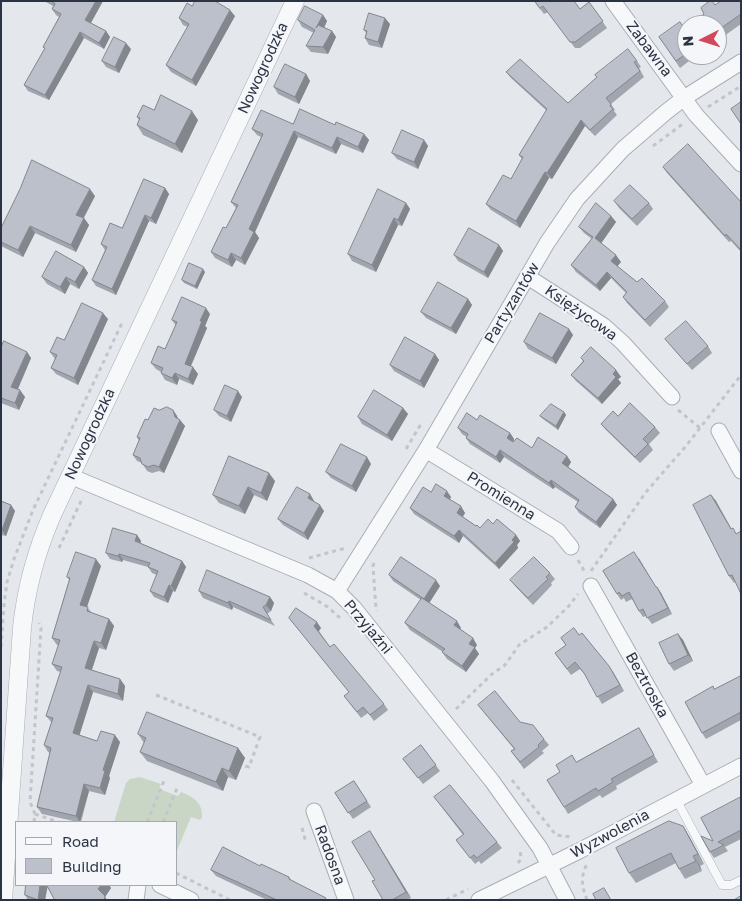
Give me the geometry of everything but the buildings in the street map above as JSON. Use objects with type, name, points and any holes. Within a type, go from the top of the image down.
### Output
[{"type":"street","name":"Nowogrodzka","points":[[2,896],[12,829],[24,605],[40,541],[295,1]]},
{"type":"street","name":"Zabawna","points":[[612,1],[696,115],[741,164]]},
{"type":"street","name":"Partyzantów","points":[[337,591],[426,450],[563,218],[592,181],[623,149],[684,98],[741,62]]},
{"type":"street","name":"Księżycowa","points":[[528,277],[604,326],[623,343],[672,397]]},
{"type":"street","points":[[719,431],[741,472]]},
{"type":"street","name":"Promienna","points":[[426,450],[558,531],[571,547]]},
{"type":"street","name":"Przyjaźni","points":[[70,476],[308,576],[337,591],[360,616],[492,781],[529,831],[550,864],[567,900]]},
{"type":"street","name":"Beztroska","points":[[590,582],[703,784]]},
{"type":"street","name":"Wyzwolenia","points":[[475,893],[550,864],[741,766]]},
{"type":"street","name":"Radosna","points":[[314,811],[346,900]]},
{"type":"street","points":[[136,900],[138,886]]},
{"type":"street","points":[[162,886],[191,900]]},
{"type":"lane","points":[[676,799],[722,885],[731,885],[741,880]]},
{"type":"path","points":[[649,149],[741,86]]},
{"type":"path","points":[[456,709],[492,674],[505,665],[519,645],[547,627],[590,582],[592,569],[646,492],[686,446],[741,375]]},
{"type":"path","points":[[672,397],[671,404],[709,434],[719,431]]},
{"type":"path","points":[[55,556],[82,499],[86,500],[91,486]]},
{"type":"path","points":[[571,547],[590,582]]},
{"type":"path","points":[[378,558],[373,566],[374,583],[376,609],[382,617]]},
{"type":"path","points":[[302,591],[328,608],[345,624]]},
{"type":"path","points":[[34,821],[35,814],[30,802],[41,628],[39,623],[40,615]]},
{"type":"path","points":[[156,695],[260,737],[249,767],[245,766]]},
{"type":"path","points":[[450,701],[462,716]]},
{"type":"path","points":[[509,776],[556,835],[574,838]]},
{"type":"path","points":[[147,821],[164,781]]},
{"type":"path","points":[[163,821],[178,786]]},
{"type":"path","points":[[35,814],[55,821]]},
{"type":"path","points":[[512,866],[521,859],[520,845]]},
{"type":"path","points":[[587,900],[582,888],[582,880],[586,865],[594,861]]},
{"type":"path","points":[[178,874],[230,900]]},
{"type":"path","points":[[446,900],[475,893]]},
{"type":"green space","points":[[140,777],[161,784],[159,789],[178,796],[181,792],[197,801],[201,808],[202,818],[200,820],[191,817],[178,848],[178,821],[114,821],[126,783],[130,779]]}]
